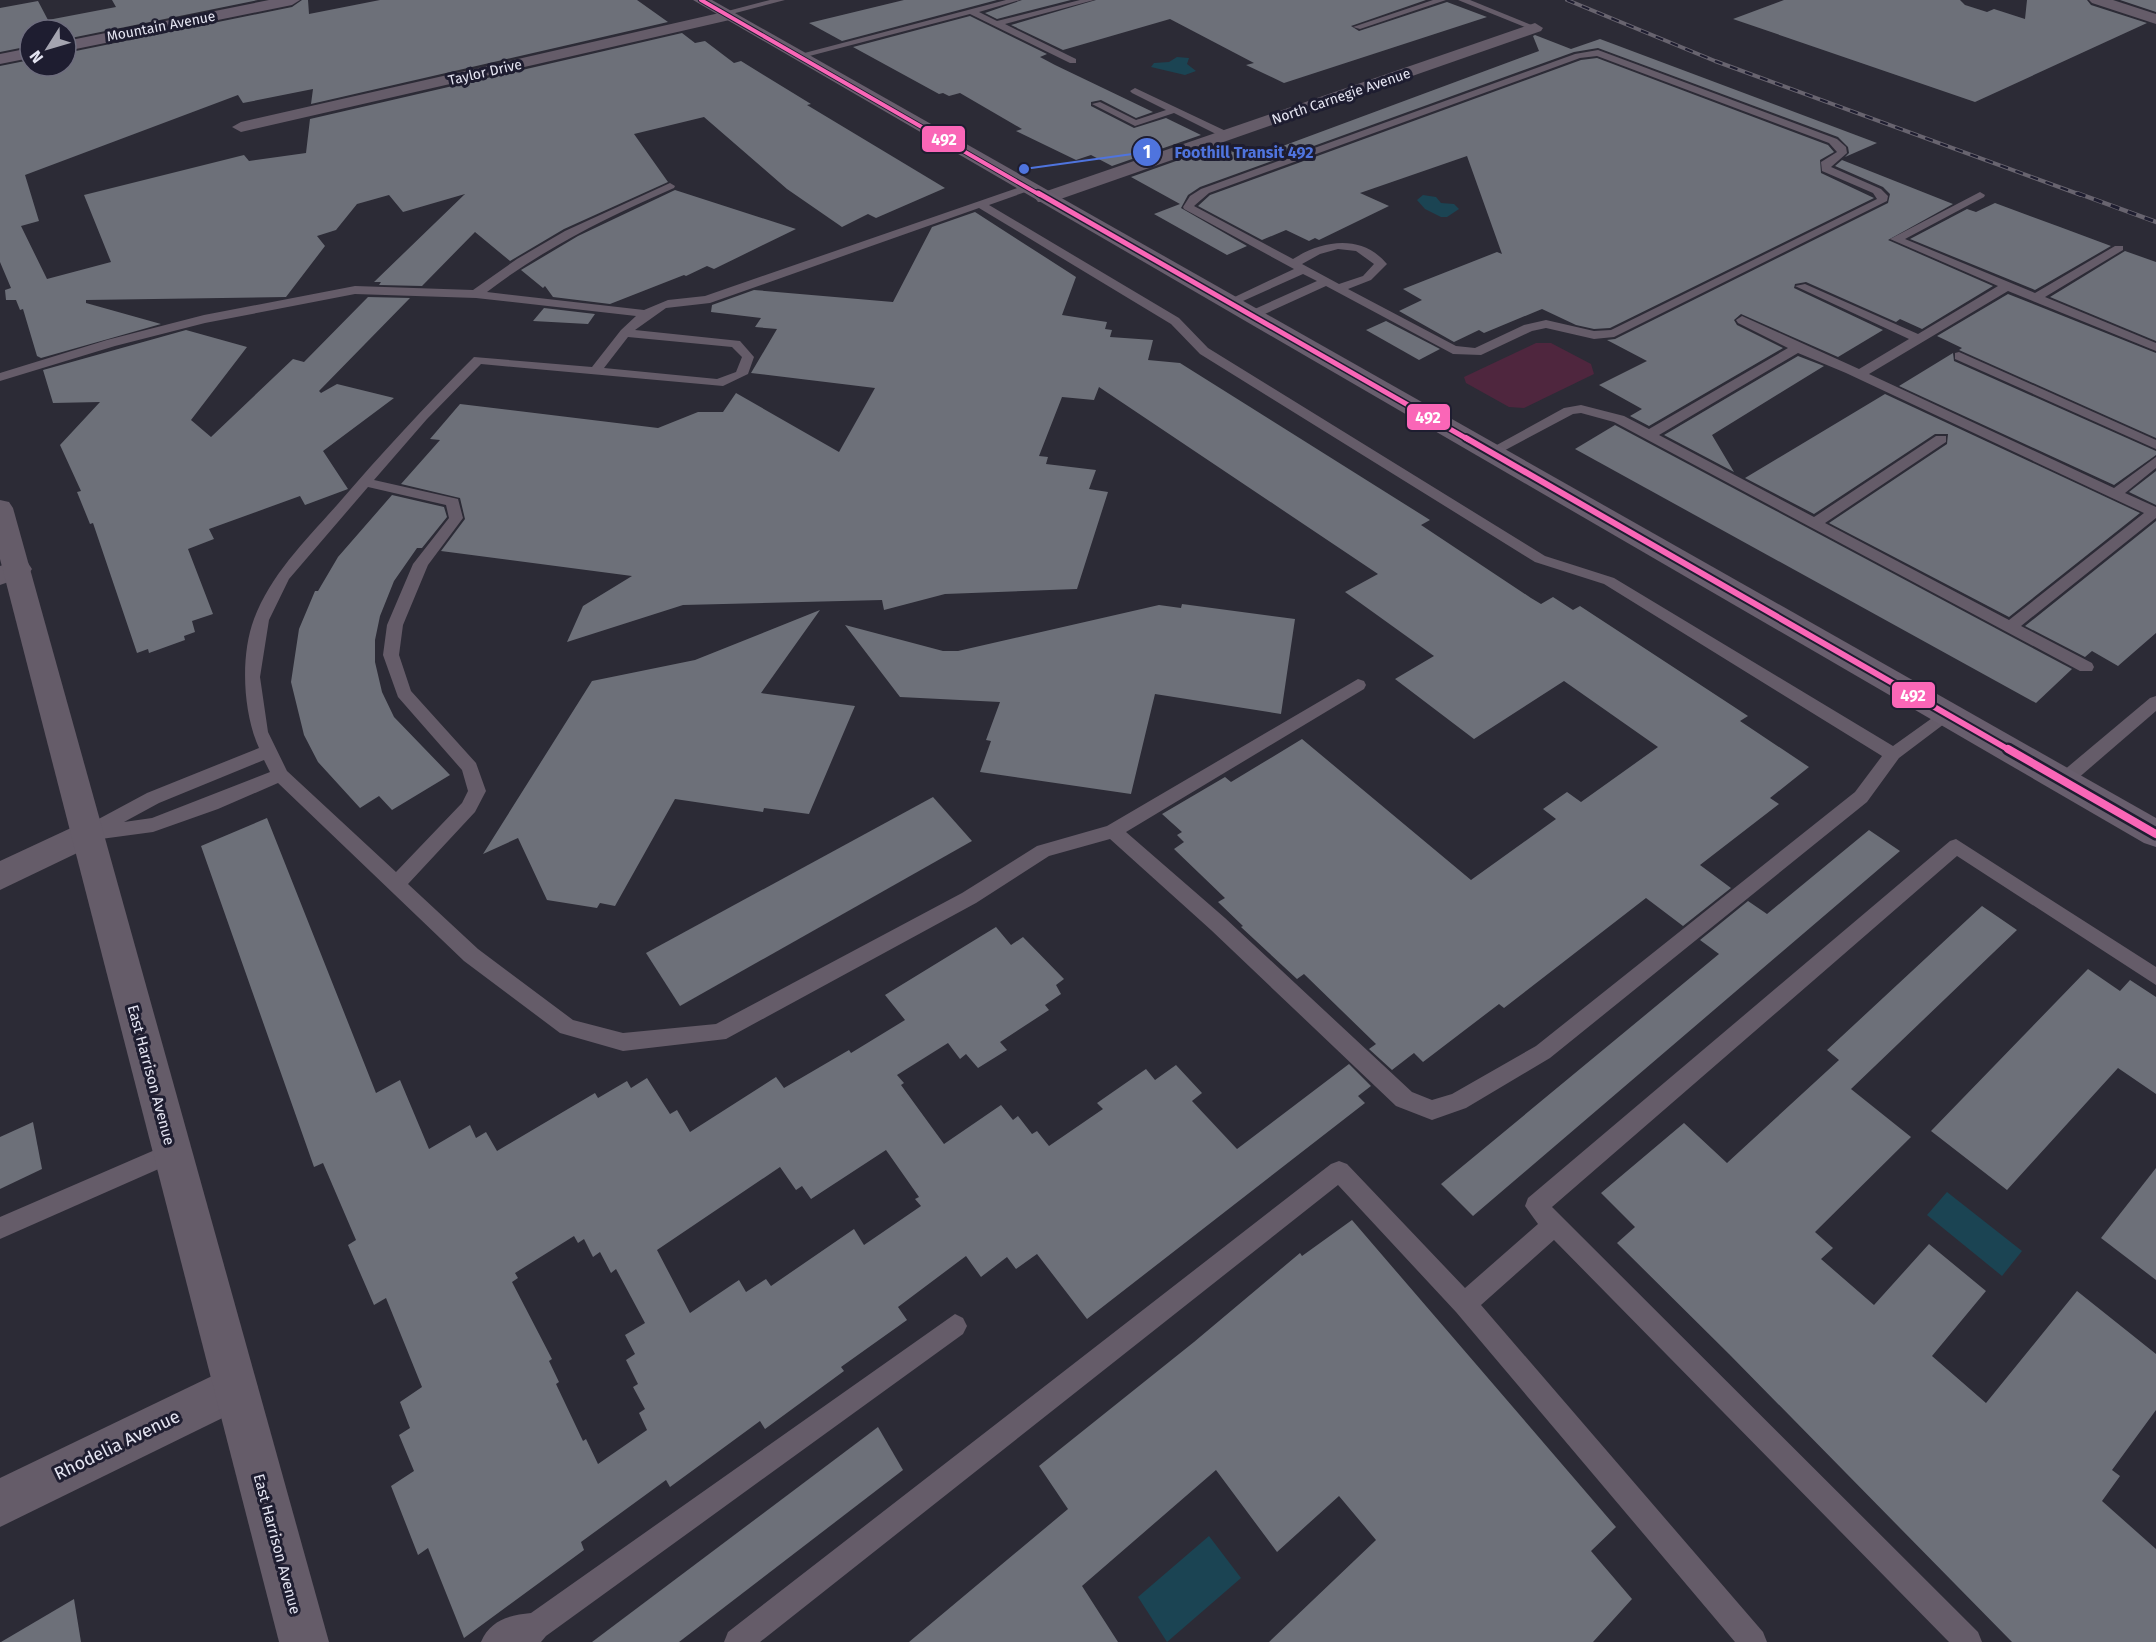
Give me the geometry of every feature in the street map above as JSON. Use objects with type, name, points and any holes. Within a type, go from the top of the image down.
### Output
[{"type":"main road","name":"Mountain Avenue","points":[[78,44],[292,0]]},
{"type":"main road","points":[[700,0],[2156,834]]},
{"type":"main road","points":[[0,59],[18,55]]},
{"type":"street","points":[[2097,0],[2156,19]]},
{"type":"street","name":"Taylor Drive","points":[[241,127],[726,15]]},
{"type":"street","name":"North Carnegie Avenue","points":[[1036,193],[1226,135],[1535,28]]},
{"type":"street","name":"East Harrison Avenue","points":[[0,508],[9,572],[86,834],[304,1642]]},
{"type":"street","points":[[0,876],[86,834]]},
{"type":"street","name":"Rhodelia Avenue","points":[[0,1503],[235,1388]]},
{"type":"lane","points":[[726,15],[781,0]]},
{"type":"lane","points":[[798,56],[1016,0]]},
{"type":"lane","points":[[996,24],[1090,0]]},
{"type":"lane","points":[[1357,27],[1442,0]]},
{"type":"lane","points":[[1462,0],[1535,28]]},
{"type":"lane","points":[[970,11],[1073,61]]},
{"type":"lane","points":[[1598,53],[1833,141],[1842,149],[1842,153],[1825,164],[1826,169],[1877,191],[1883,196],[1882,201],[1614,333],[1594,336],[1546,324],[1528,328],[1477,352],[1460,352],[1327,282],[1188,207],[1194,198],[1204,191],[1567,60],[1598,53]]},
{"type":"lane","points":[[1135,91],[1226,135]]},
{"type":"lane","points":[[1097,104],[1135,123],[1174,110]]},
{"type":"lane","points":[[476,294],[538,249],[626,205],[670,186]]},
{"type":"lane","points":[[595,372],[625,333],[655,309],[675,303],[706,300],[981,205],[1036,193]]},
{"type":"lane","points":[[1980,195],[1896,239],[2156,347]]},
{"type":"lane","points":[[981,205],[1175,321],[1204,351],[1540,559],[1609,581],[1893,754]]},
{"type":"lane","points":[[1241,308],[1299,267],[1311,252],[1337,244],[1369,251],[1381,264],[1367,278],[1339,288]]},
{"type":"lane","points":[[2036,297],[2119,248]]},
{"type":"lane","points":[[1241,308],[1327,282]]},
{"type":"lane","points":[[1801,286],[1919,339]]},
{"type":"lane","points":[[1860,374],[2007,286]]},
{"type":"lane","points":[[0,376],[111,343],[204,319],[355,290],[476,294],[649,314]]},
{"type":"lane","points":[[1742,320],[1797,348],[1860,374],[2155,512],[2010,627]]},
{"type":"lane","points":[[625,333],[736,344],[748,357],[742,374],[718,382],[478,360],[422,416],[282,577],[261,620],[252,677],[260,732],[280,775],[471,955],[567,1028],[623,1042],[719,1033],[969,898],[1042,851],[1113,831],[1358,685]]},
{"type":"lane","points":[[1649,435],[1797,348]]},
{"type":"lane","points":[[1959,356],[2156,445]]},
{"type":"lane","points":[[1491,452],[1569,411],[1581,409],[1619,419],[2086,667]]},
{"type":"lane","points":[[1815,523],[1941,439]]},
{"type":"lane","points":[[2115,494],[2156,461]]},
{"type":"lane","points":[[365,482],[453,502],[456,518],[421,564],[395,625],[391,655],[404,693],[470,768],[477,791],[469,807],[397,883]]},
{"type":"lane","points":[[2063,781],[2156,702]]},
{"type":"lane","points":[[1113,831],[1218,924],[1404,1099],[1432,1110],[1458,1101],[1543,1052],[1861,797],[1893,754],[1948,715]]},
{"type":"lane","points":[[86,834],[153,798],[269,751]]},
{"type":"lane","points":[[86,834],[153,825],[212,804],[280,775]]},
{"type":"lane","points":[[1968,1642],[1536,1206],[1956,846],[2156,977]]},
{"type":"lane","points":[[0,1228],[171,1153]]},
{"type":"lane","points":[[738,1642],[1339,1171],[1464,1304],[1753,1642]]},
{"type":"lane","points":[[1464,1304],[1555,1224]]},
{"type":"lane","points":[[495,1642],[511,1629],[530,1634],[955,1326]]},
{"type":"shaded area","points":[[1536,343],[1551,343],[1591,364],[1594,374],[1524,408],[1509,407],[1466,383],[1464,377]]},
{"type":"water","points":[[1177,57],[1189,58],[1187,64],[1196,71],[1185,75],[1151,67],[1154,63],[1169,62]]},
{"type":"water","points":[[1423,195],[1436,197],[1441,203],[1454,204],[1459,209],[1447,217],[1441,217],[1425,209],[1417,200]]},
{"type":"water","points":[[1947,1192],[2022,1251],[2002,1276],[1927,1215]]},
{"type":"water","points":[[1209,1536],[1241,1578],[1167,1642],[1138,1597]]},
{"type":"building","points":[[112,0],[258,0],[78,37],[78,18],[58,18],[116,7]]},
{"type":"building","points":[[302,0],[308,0],[309,14],[380,0],[637,0],[668,22],[311,104],[313,89],[243,103],[238,95],[25,175],[39,221],[21,226],[47,279],[111,262],[84,195],[244,155],[249,161],[306,153],[310,119],[682,33],[695,43],[705,41],[734,63],[741,61],[811,104],[807,105],[945,188],[876,218],[868,214],[842,227],[787,189],[704,117],[634,134],[668,182],[564,229],[510,261],[475,232],[422,286],[379,285],[381,282],[374,282],[465,194],[403,212],[389,195],[357,204],[336,230],[317,236],[325,246],[286,297],[86,300],[86,303],[161,324],[41,358],[37,356],[23,309],[20,310],[16,300],[6,300],[5,290],[11,288],[0,262],[0,66],[18,62],[18,78],[78,78],[78,51],[292,7]]},
{"type":"building","points":[[904,0],[997,0],[842,41],[809,23]]},
{"type":"building","points":[[1022,0],[1071,0],[997,19],[985,13]]},
{"type":"building","points":[[1096,0],[1426,0],[1351,26],[1359,31],[1447,2],[1487,17],[1284,83],[1246,65],[1254,63],[1170,19],[1063,50],[1011,25]]},
{"type":"building","points":[[1784,0],[1960,0],[1965,5],[1987,12],[1994,9],[2025,19],[2027,0],[2087,0],[2091,5],[2147,23],[1975,102],[1733,19]]},
{"type":"building","points":[[2120,0],[2156,0],[2156,12]]},
{"type":"building","points":[[38,1],[47,18],[18,18],[18,48],[0,52],[0,8]]},
{"type":"building","points":[[970,16],[1047,54],[1040,57],[1055,65],[1153,112],[1136,118],[1101,100],[1091,102],[1091,106],[1134,128],[1166,118],[1201,135],[1112,166],[1091,155],[1076,160],[1016,131],[1022,129],[960,93],[949,96],[939,94],[853,47]]},
{"type":"building","points":[[1533,36],[1571,49],[1600,39],[1877,143],[1845,157],[1849,153],[1848,147],[1838,137],[1598,48],[1574,52],[1200,187],[1188,195],[1181,208],[1247,246],[1227,255],[1154,214],[1180,204],[1131,177],[1221,145],[1247,158],[1272,150],[1539,51]]},
{"type":"building","points":[[1597,58],[1828,145],[1834,152],[1820,160],[1821,173],[1874,198],[1610,328],[1594,329],[1576,325],[1542,309],[1484,333],[1479,330],[1454,342],[1399,311],[1422,300],[1403,289],[1497,252],[1502,254],[1467,156],[1360,193],[1389,206],[1319,240],[1315,238],[1309,241],[1286,230],[1262,240],[1198,206],[1210,195],[1581,60]]},
{"type":"building","points":[[1842,160],[1953,204],[1888,240],[1993,286],[1922,329],[1900,319],[1896,322],[1806,282],[1795,284],[1794,288],[1883,330],[1838,357],[1741,314],[1734,320],[1737,325],[1783,348],[1649,426],[1630,416],[1642,409],[1599,385],[1647,361],[1607,340],[1615,339],[1888,203],[1890,194],[1883,187],[1835,166]]},
{"type":"building","points":[[675,190],[796,229],[714,269],[707,266],[610,304],[553,297],[545,286],[543,288],[521,270],[578,236]]},
{"type":"building","points":[[1995,203],[2111,246],[2035,290],[1910,239],[1967,209],[1976,212]]},
{"type":"building","points":[[975,212],[1076,277],[1062,315],[1107,322],[1105,329],[1112,330],[1110,337],[1153,340],[1148,360],[1180,363],[1430,520],[1421,525],[1541,604],[1553,597],[1573,610],[1580,606],[1748,716],[1740,721],[1809,767],[1770,798],[1779,804],[1700,865],[1731,888],[1683,926],[1646,898],[1504,1008],[1499,1004],[1423,1062],[1414,1053],[1392,1070],[1369,1049],[1376,1044],[1304,974],[1297,979],[1241,927],[1243,926],[1218,902],[1225,898],[1174,849],[1184,842],[1177,835],[1182,832],[1162,814],[1225,777],[1231,782],[1302,739],[1471,880],[1556,819],[1543,809],[1567,792],[1581,802],[1658,747],[1564,681],[1474,739],[1395,679],[1434,656],[1345,592],[1378,574],[1099,387],[1094,400],[1062,397],[1039,456],[1048,457],[1046,464],[1096,470],[1089,489],[1108,492],[1077,589],[945,594],[884,610],[882,600],[683,605],[567,642],[583,606],[632,576],[441,551],[465,519],[460,498],[401,484],[440,440],[430,439],[460,404],[658,428],[698,412],[723,412],[736,393],[839,452],[875,388],[751,373],[777,329],[755,327],[761,318],[711,312],[712,305],[754,290],[893,302],[932,227]]},
{"type":"building","points":[[2125,251],[2156,262],[2156,341],[2050,297]]},
{"type":"building","points":[[2008,294],[2156,353],[2156,438],[1959,350],[1962,348],[1937,336]]},
{"type":"building","points":[[368,297],[410,298],[319,391],[321,393],[337,384],[394,398],[323,451],[348,489],[305,505],[300,496],[209,529],[214,539],[188,549],[213,614],[192,621],[195,632],[184,636],[185,640],[149,653],[148,649],[137,653],[93,523],[90,524],[77,492],[81,491],[60,445],[100,402],[53,403],[43,370],[186,330],[247,347],[191,420],[211,437],[293,359],[304,362]]},
{"type":"building","points":[[544,308],[595,314],[588,324],[533,321]]},
{"type":"building","points":[[1386,321],[1440,349],[1419,360],[1366,330]]},
{"type":"building","points":[[1953,353],[1954,361],[2156,451],[2156,455],[2114,485],[1899,386]]},
{"type":"building","points":[[1798,356],[1824,366],[1712,435],[1734,472],[1664,435]]},
{"type":"building","points":[[1885,394],[2140,513],[2009,617],[1829,523],[1947,444],[1948,434],[1935,434],[1814,514],[1745,478]]},
{"type":"building","points":[[1615,425],[2072,669],[2036,703],[1575,449]]},
{"type":"building","points":[[2156,471],[2156,505],[2129,492]]},
{"type":"building","points":[[392,495],[444,507],[447,517],[422,548],[417,548],[394,581],[380,616],[375,640],[375,662],[382,692],[394,717],[450,775],[392,810],[379,796],[360,808],[318,762],[304,735],[291,682],[299,629],[315,591],[318,591],[338,557]]},
{"type":"building","points":[[2156,521],[2156,633],[2118,666],[2092,651],[2085,657],[2025,626]]},
{"type":"building","points":[[1182,604],[1295,619],[1281,714],[1155,694],[1131,794],[980,772],[991,741],[986,740],[1000,702],[900,697],[845,625],[943,651],[958,651],[1159,605],[1181,608]]},
{"type":"building","points":[[820,610],[761,693],[855,706],[809,814],[764,808],[763,812],[675,799],[615,906],[600,903],[597,908],[547,900],[518,838],[483,854],[592,681],[695,660]]},
{"type":"building","points":[[933,797],[972,841],[680,1006],[646,953]]},
{"type":"building","points":[[267,818],[376,1093],[400,1080],[429,1149],[470,1125],[476,1138],[486,1132],[497,1151],[595,1093],[598,1098],[627,1081],[631,1088],[647,1078],[670,1114],[677,1110],[690,1132],[776,1077],[784,1088],[849,1050],[851,1053],[905,1020],[885,995],[996,927],[1011,945],[1023,937],[1064,979],[1056,985],[1061,994],[1045,1005],[1049,1010],[1000,1042],[1007,1050],[978,1068],[966,1054],[960,1059],[948,1043],[897,1075],[904,1083],[901,1085],[944,1144],[1001,1105],[1013,1120],[1018,1116],[1032,1134],[1037,1131],[1049,1146],[1103,1109],[1097,1103],[1146,1069],[1155,1080],[1176,1065],[1202,1093],[1192,1101],[1237,1149],[1349,1064],[1371,1086],[1358,1096],[1365,1103],[1087,1319],[1037,1254],[1016,1269],[1007,1257],[981,1277],[966,1256],[898,1307],[907,1320],[841,1367],[844,1371],[765,1429],[760,1421],[670,1487],[666,1480],[581,1542],[584,1550],[464,1638],[428,1548],[418,1555],[391,1486],[414,1471],[399,1435],[410,1428],[400,1402],[422,1387],[386,1298],[374,1305],[348,1245],[356,1240],[323,1163],[314,1167],[201,846]],"holes":[[[886,1150],[919,1197],[915,1199],[921,1206],[864,1245],[854,1229],[771,1286],[766,1279],[746,1292],[739,1280],[690,1313],[657,1250],[780,1167],[796,1190],[802,1186],[811,1199]],[[574,1236],[578,1243],[584,1239],[593,1257],[600,1252],[611,1273],[616,1269],[645,1323],[625,1335],[635,1354],[626,1360],[638,1384],[633,1387],[645,1409],[639,1413],[647,1430],[598,1464],[586,1439],[583,1441],[556,1384],[559,1382],[549,1361],[552,1359],[512,1282],[518,1278],[515,1273]]]},
{"type":"building","points":[[1869,830],[1900,851],[1473,1216],[1441,1184],[1719,954],[1700,940],[1748,901],[1767,914]]},
{"type":"building","points":[[1982,906],[2017,930],[1851,1089],[1911,1137],[1815,1232],[1833,1248],[1821,1259],[1874,1305],[1929,1244],[1986,1291],[1932,1356],[1986,1403],[2077,1291],[2156,1354],[2156,1410],[2112,1470],[2120,1476],[2102,1501],[2156,1549],[2156,1642],[2012,1642],[1617,1243],[1635,1227],[1601,1193],[1684,1123],[1727,1163],[1839,1060],[1827,1050]]},
{"type":"building","points":[[2088,969],[2120,991],[2130,980],[2156,997],[2156,1094],[2118,1068],[2007,1190],[1931,1131]]},
{"type":"building","points":[[33,1122],[42,1169],[0,1189],[0,1137]]},
{"type":"building","points":[[2156,1168],[2156,1280],[2101,1238]]},
{"type":"building","points":[[1352,1220],[1616,1527],[1591,1551],[1632,1599],[1593,1642],[1269,1642],[1376,1540],[1339,1496],[1277,1552],[1216,1470],[1082,1586],[1118,1642],[909,1642],[1068,1509],[1039,1466],[1194,1342],[1300,1253],[1302,1256]]},
{"type":"building","points":[[878,1427],[903,1470],[679,1642],[592,1642]]},
{"type":"building","points":[[74,1599],[81,1642],[1,1642]]},
{"type":"railway","points":[[1567,0],[1715,61],[2081,195]]},
{"type":"railway","points":[[2077,193],[2156,222]]},
{"type":"transit line","name":"492","points":[[701,0],[2156,834]]},
{"type":"place","name":"Foothill Transit 492","points":[[1024,169]]}]
